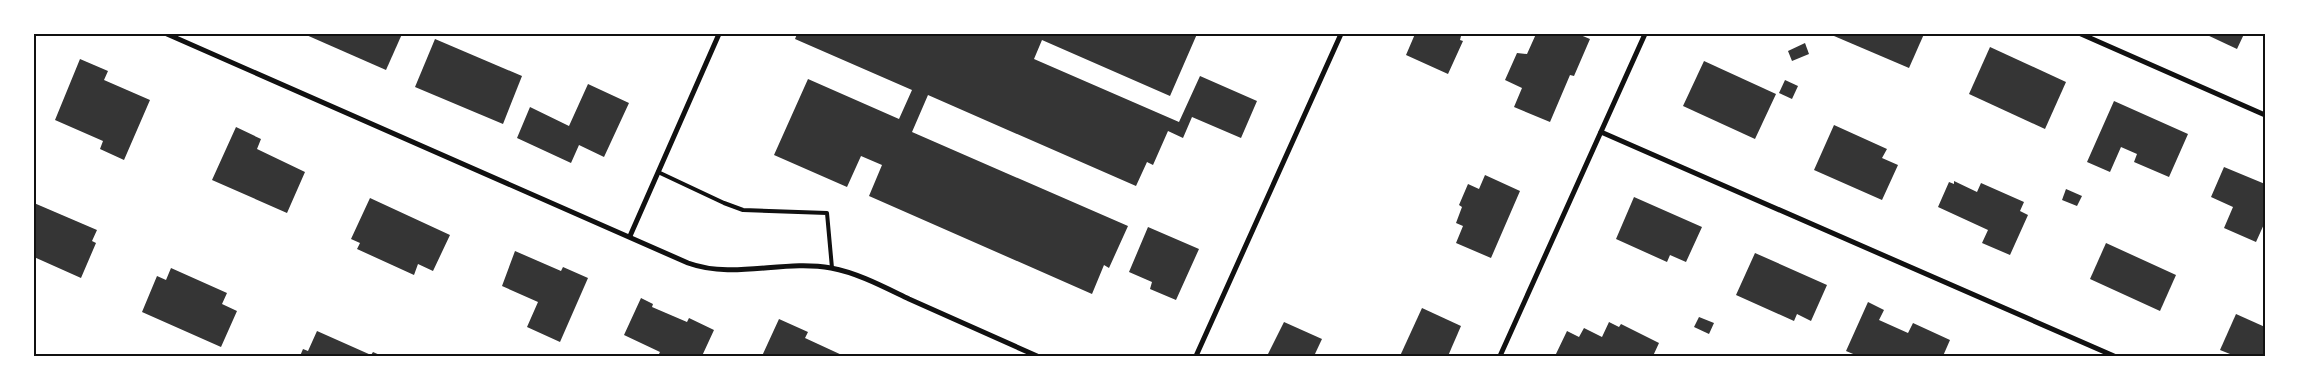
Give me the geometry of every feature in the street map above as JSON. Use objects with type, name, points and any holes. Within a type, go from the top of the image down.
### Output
[{"type":"street","points":[[167,34],[688,263],[708,269],[732,271],[804,266],[832,268],[871,282],[1037,356]]},
{"type":"street","points":[[630,236],[719,34]]},
{"type":"street","points":[[1196,356],[1341,34]]},
{"type":"street","points":[[1500,356],[1645,34]]},
{"type":"street","points":[[2080,34],[2265,115]]},
{"type":"street","points":[[1601,132],[2114,356]]},
{"type":"lane","points":[[658,172],[742,210],[827,212],[832,268]]},
{"type":"building","points":[[304,34],[402,34],[386,70]]},
{"type":"building","points":[[797,34],[1197,34],[1170,96],[1042,40],[1034,59],[1179,122],[1200,76],[1257,101],[1241,138],[1192,117],[1183,138],[1168,131],[1153,165],[1147,162],[1136,186],[928,95],[912,132],[1128,226],[1109,268],[1104,265],[1092,294],[869,196],[882,165],[861,156],[847,187],[774,155],[808,79],[899,119],[912,90],[795,39]]},
{"type":"building","points":[[1415,34],[1458,34],[1461,36],[1460,40],[1463,41],[1448,74],[1406,55]]},
{"type":"building","points":[[1536,34],[1578,34],[1590,39],[1574,76],[1570,75],[1550,122],[1514,107],[1522,88],[1505,80],[1517,53],[1527,54]]},
{"type":"building","points":[[1835,34],[1924,34],[1909,68],[1834,36]]},
{"type":"building","points":[[2205,34],[2244,34],[2237,49]]},
{"type":"building","points":[[435,39],[522,76],[503,124],[415,87]]},
{"type":"building","points":[[1805,43],[1809,54],[1792,61],[1788,51]]},
{"type":"building","points":[[1990,47],[2066,82],[2045,129],[1969,94]]},
{"type":"building","points":[[80,59],[108,71],[104,80],[150,100],[124,160],[100,149],[103,141],[55,120]]},
{"type":"building","points":[[1704,61],[1776,94],[1755,139],[1683,106]]},
{"type":"building","points":[[1785,80],[1798,86],[1792,99],[1779,93]]},
{"type":"building","points":[[588,84],[629,103],[604,157],[579,145],[571,163],[517,138],[530,107],[569,126]]},
{"type":"building","points":[[2114,101],[2188,134],[2169,177],[2134,162],[2137,154],[2121,147],[2110,172],[2087,162]]},
{"type":"building","points":[[1834,125],[1887,149],[1882,158],[1898,165],[1882,200],[1814,170]]},
{"type":"building","points":[[236,127],[261,139],[257,149],[305,172],[287,213],[212,180]]},
{"type":"building","points":[[2224,167],[2265,184],[2265,222],[2256,242],[2224,228],[2233,207],[2211,197]]},
{"type":"building","points":[[1485,175],[1520,191],[1491,258],[1456,243],[1463,226],[1456,223],[1462,207],[1459,205],[1468,184],[1479,189]]},
{"type":"building","points":[[1954,181],[1977,192],[1981,183],[2024,202],[2020,211],[2028,215],[2010,255],[1982,243],[1988,230],[1938,207],[1949,182],[1954,184]]},
{"type":"building","points":[[2066,189],[2082,196],[2077,206],[2062,200]]},
{"type":"building","points":[[1634,197],[1702,227],[1686,262],[1670,255],[1667,262],[1616,239]]},
{"type":"building","points":[[370,198],[450,235],[433,271],[418,264],[414,275],[357,249],[360,243],[351,239]]},
{"type":"building","points":[[34,203],[97,230],[92,241],[96,243],[81,278],[34,257]]},
{"type":"building","points":[[1148,227],[1199,249],[1176,300],[1150,289],[1152,282],[1129,272]]},
{"type":"building","points":[[2106,243],[2176,275],[2160,311],[2090,279]]},
{"type":"building","points":[[515,251],[561,271],[563,267],[588,278],[560,342],[527,327],[538,302],[502,286]]},
{"type":"building","points":[[1755,253],[1827,285],[1811,321],[1797,314],[1794,321],[1736,295]]},
{"type":"building","points":[[171,268],[227,293],[222,304],[237,311],[221,347],[142,312],[157,276],[166,280]]},
{"type":"building","points":[[641,298],[653,304],[652,307],[687,322],[689,318],[714,330],[702,356],[658,356],[660,352],[624,335]]},
{"type":"building","points":[[1868,302],[1884,310],[1879,320],[1908,333],[1913,323],[1950,340],[1943,356],[1858,356],[1846,351]]},
{"type":"building","points":[[1422,308],[1461,326],[1448,356],[1400,356]]},
{"type":"building","points":[[2236,314],[2265,327],[2265,356],[2235,356],[2220,350]]},
{"type":"building","points":[[1699,317],[1714,323],[1709,334],[1694,327]]},
{"type":"building","points":[[779,319],[808,332],[805,338],[844,356],[762,356]]},
{"type":"building","points":[[1284,322],[1322,339],[1314,356],[1267,356]]},
{"type":"building","points":[[1609,322],[1619,327],[1621,324],[1659,343],[1653,356],[1555,356],[1567,331],[1579,337],[1584,328],[1602,337]]},
{"type":"building","points":[[317,331],[371,355],[373,352],[382,356],[300,356],[303,349],[308,351]]}]
